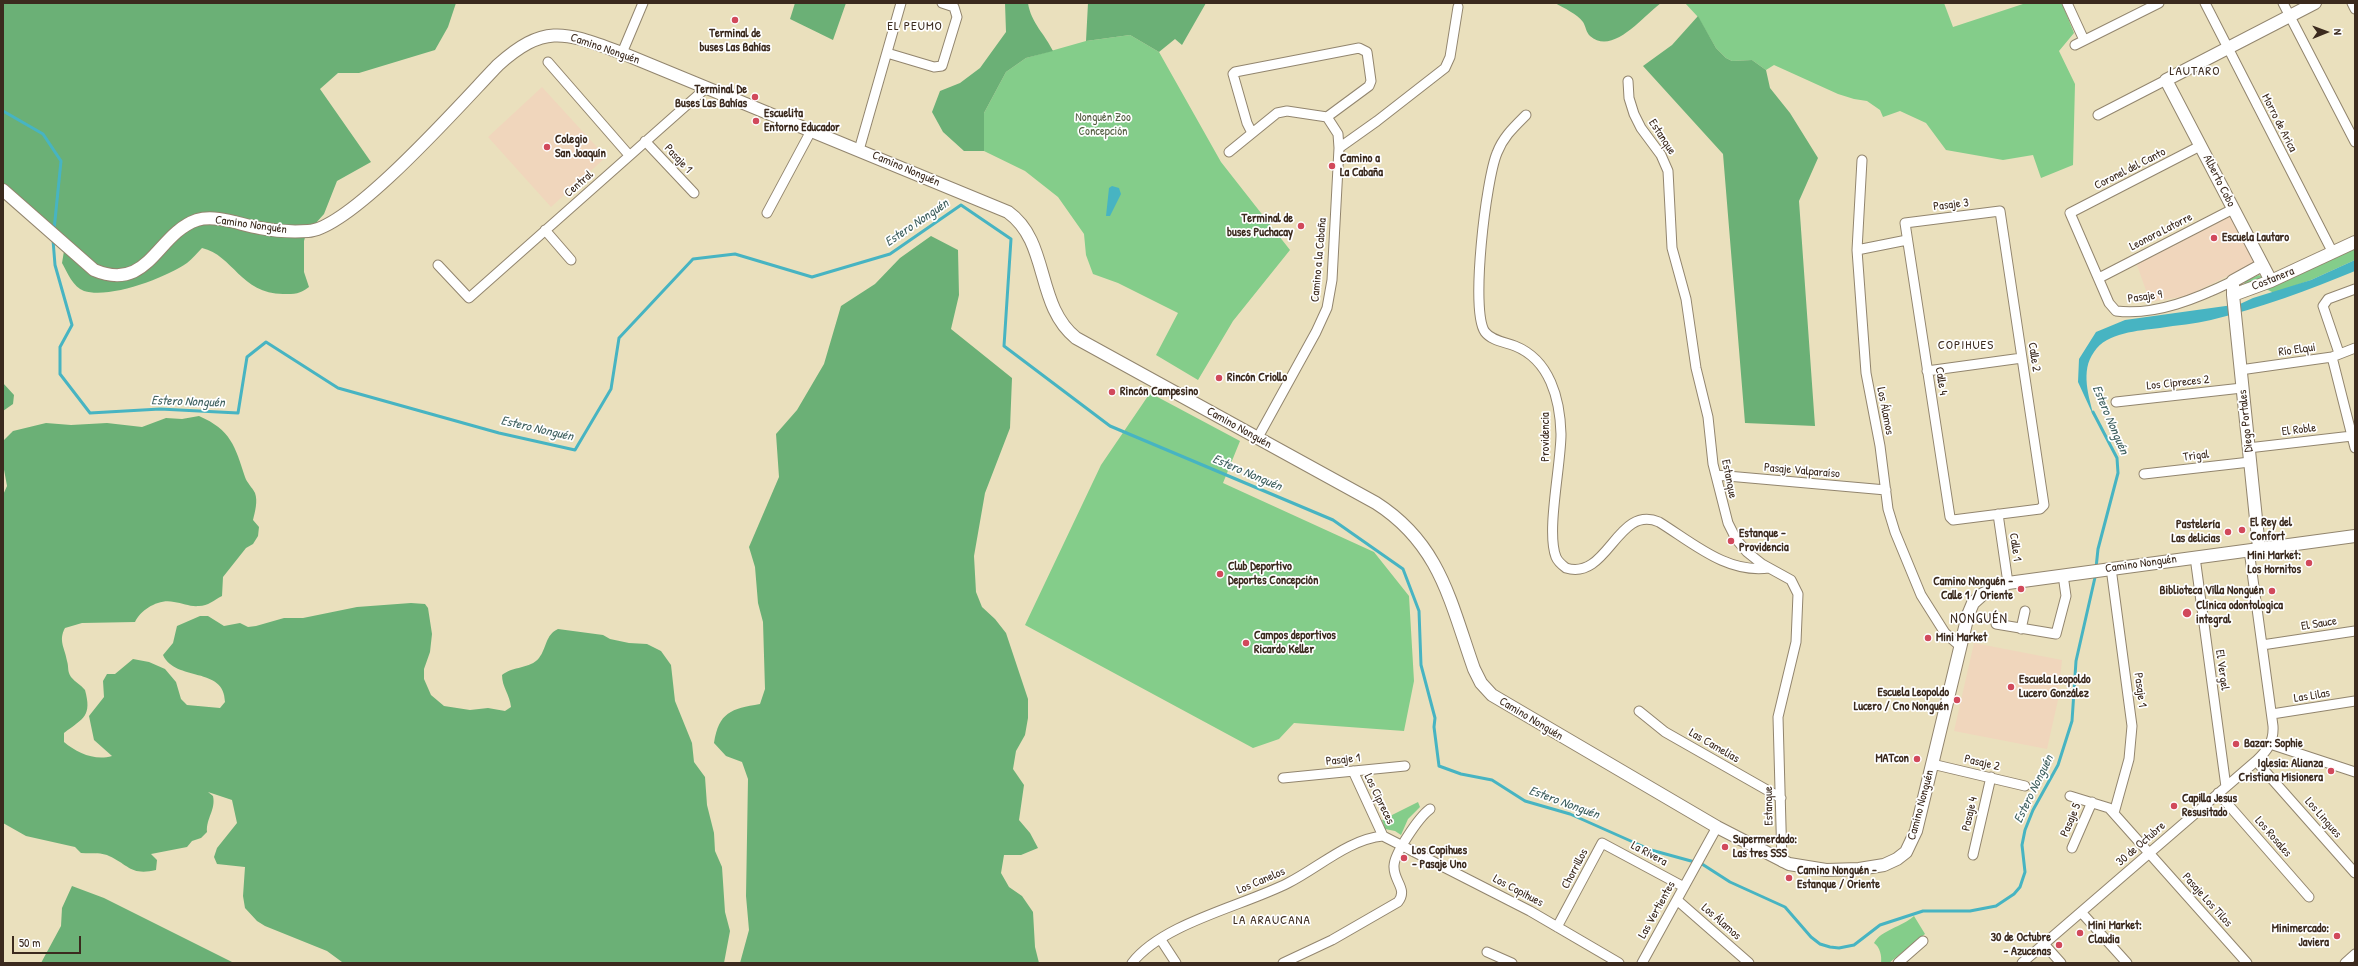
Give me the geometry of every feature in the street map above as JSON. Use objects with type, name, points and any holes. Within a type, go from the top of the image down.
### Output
[{"type":"main road","points":[[2166,80],[2315,3]]},
{"type":"main road","name":"Camino Nonguén","points":[[3,190],[65,247],[94,270],[107,276],[122,275],[137,271],[151,260],[182,228],[197,220],[210,218],[260,228],[310,231],[326,227],[375,191],[498,65],[530,41],[547,35],[563,35],[622,53],[1001,208],[1014,217],[1031,238],[1050,303],[1057,318],[1068,332],[1084,343],[1376,503],[1395,516],[1414,534],[1437,568],[1474,669],[1481,683],[1492,695],[1717,827],[1782,862],[1807,868],[1849,870],[1877,867],[1897,859],[1909,847],[1915,837],[1969,611],[1973,603],[1989,590],[2008,584],[2108,568],[2355,536]]},
{"type":"main road","name":"Alberto Cobo","points":[[2166,80],[2271,281]]},
{"type":"main road","name":"Costanera","points":[[2262,265],[2233,281],[2233,299],[2355,242]]},
{"type":"main road","name":"Diego Portales","points":[[2233,299],[2250,462],[2254,549]]},
{"type":"street","points":[[622,53],[643,3]]},
{"type":"street","points":[[859,150],[901,3]]},
{"type":"street","points":[[887,53],[934,67],[942,66],[957,17],[954,7],[942,3]]},
{"type":"street","points":[[2067,3],[2084,40]]},
{"type":"street","points":[[2075,44],[2140,7],[2159,3]]},
{"type":"street","name":"Morro de Arica","points":[[2205,3],[2332,253]]},
{"type":"street","points":[[2282,3],[2355,142]]},
{"type":"street","points":[[2352,3],[2355,9]]},
{"type":"street","points":[[1339,148],[1377,122],[1445,68],[1450,57],[1458,7]]},
{"type":"street","points":[[1229,152],[1277,113],[1286,111],[1327,117],[1369,86],[1371,81],[1367,52],[1363,49],[1312,56],[1235,72],[1233,74],[1247,123],[1252,133]]},
{"type":"street","points":[[548,62],[629,155]]},
{"type":"street","points":[[2098,115],[2166,80]]},
{"type":"street","name":"Estanque","points":[[1628,81],[1629,98],[1634,114],[1641,128],[1661,155],[1668,171],[1672,248],[1686,299],[1696,368],[1707,407],[1716,475],[1724,513],[1736,539],[1754,559],[1790,580],[1798,594],[1796,642],[1778,717],[1782,862]]},
{"type":"street","name":"Central","points":[[438,265],[469,298],[706,88]]},
{"type":"street","name":"Providencia","points":[[1526,115],[1502,142],[1496,155],[1485,208],[1478,307],[1483,327],[1489,336],[1517,347],[1533,357],[1544,368],[1553,386],[1559,410],[1561,434],[1553,532],[1556,558],[1566,568],[1584,568],[1601,557],[1630,525],[1639,520],[1649,519],[1659,522],[1729,565],[1746,569],[1770,568]]},
{"type":"street","name":"Camino a la Cabaña","points":[[1258,439],[1316,332],[1327,308],[1332,280],[1339,148],[1338,134],[1327,117]]},
{"type":"street","points":[[767,213],[811,131]]},
{"type":"street","name":"Pasaje 1","points":[[645,141],[694,192]]},
{"type":"street","name":"Coronel del Canto","points":[[2070,213],[2200,146]]},
{"type":"street","name":"Los Álamos","points":[[1862,160],[1857,250],[1866,373],[1888,509],[1895,532],[1922,595],[1945,633],[1960,646]]},
{"type":"street","name":"Leonora Latorre","points":[[2100,278],[2233,209]]},
{"type":"street","name":"Pasaje 3","points":[[1905,223],[2000,211]]},
{"type":"street","name":"Calle 2","points":[[1998,514],[2043,507],[2000,211]]},
{"type":"street","name":"Pasaje 9","points":[[2070,213],[2100,278],[2109,303],[2116,311],[2130,312],[2184,302],[2233,281]]},
{"type":"street","name":"Calle 4","points":[[1905,223],[1951,519],[1998,514]]},
{"type":"street","points":[[545,230],[571,260]]},
{"type":"street","points":[[1857,250],[1907,240]]},
{"type":"street","points":[[2355,289],[2328,299],[2323,306],[2336,355],[2355,448]]},
{"type":"street","name":"Río Elqui","points":[[2240,370],[2336,355],[2355,348]]},
{"type":"street","points":[[1927,371],[2022,358]]},
{"type":"street","name":"Los Cipreces 2","points":[[2116,402],[2242,388]]},
{"type":"street","name":"El Roble","points":[[2248,448],[2352,436]]},
{"type":"street","name":"Trigal","points":[[2144,474],[2250,462]]},
{"type":"street","name":"Pasaje Valparaíso","points":[[1716,475],[1886,490]]},
{"type":"street","name":"Calle 1","points":[[1998,514],[2008,584]]},
{"type":"street","points":[[2254,549],[2262,645],[2272,714],[2273,732],[2270,744],[2355,772]]},
{"type":"street","name":"El Vergel","points":[[2195,557],[2226,787]]},
{"type":"street","name":"Pasaje 1","points":[[2108,568],[2132,726],[2129,759],[2114,813]]},
{"type":"street","points":[[1996,624],[2051,635],[2057,632],[2066,593],[2063,575]]},
{"type":"street","points":[[2021,629],[2025,611]]},
{"type":"street","name":"El Sauce","points":[[2262,645],[2355,631]]},
{"type":"street","name":"Las Lilas","points":[[2272,714],[2355,702]]},
{"type":"street","name":"Las Camelias","points":[[1638,711],[1665,732],[1781,798]]},
{"type":"street","name":"30 de Octubre","points":[[2022,963],[2256,761],[2270,744]]},
{"type":"street","name":"Los Lingues","points":[[2256,761],[2355,873]]},
{"type":"street","name":"Pasaje 2","points":[[1932,764],[2026,786]]},
{"type":"street","name":"Pasaje 1","points":[[1283,778],[1405,766]]},
{"type":"street","name":"Los Cipreces","points":[[1353,772],[1384,836]]},
{"type":"street","name":"Pasaje 4","points":[[1973,855],[1991,778]]},
{"type":"street","name":"Los Rosales","points":[[2218,794],[2309,897]]},
{"type":"street","points":[[2070,796],[2106,806],[2149,853]]},
{"type":"street","name":"Pasaje 5","points":[[2072,848],[2092,802]]},
{"type":"street","points":[[1283,963],[1332,940],[1398,902],[1402,896],[1402,890],[1393,866],[1416,822],[1430,809]]},
{"type":"street","name":"Las Vertientes","points":[[1642,963],[1717,827]]},
{"type":"street","points":[[1384,836],[1404,845]]},
{"type":"street","name":"Los Canelos","points":[[1132,963],[1138,955],[1192,923],[1288,883],[1354,846],[1384,836]]},
{"type":"street","name":"La Rivera","points":[[1602,844],[1684,887]]},
{"type":"street","name":"Chorrillos","points":[[1557,927],[1602,844]]},
{"type":"street","name":"Los Copihues","points":[[1404,845],[1557,927],[1619,963]]},
{"type":"street","name":"Pasaje Los Tilos","points":[[2149,853],[2248,963]]},
{"type":"street","name":"Los Álamos","points":[[1677,900],[1749,963]]},
{"type":"street","points":[[2081,912],[2127,963]]},
{"type":"street","points":[[1161,940],[1176,963]]},
{"type":"street","points":[[1898,963],[1923,941]]},
{"type":"street","points":[[2044,944],[2061,963]]},
{"type":"street","points":[[1487,952],[1512,963]]},
{"type":"street","points":[[2345,963],[2355,954]]},
{"type":"shaded area","name":"Colegio San Joaquín","points":[[542,87],[606,157],[551,207],[488,137]]},
{"type":"shaded area","name":"Escuela Lautaro","points":[[2232,213],[2256,262],[2187,296],[2150,302],[2136,262]]},
{"type":"shaded area","name":"Escuela Leopoldo Lucero González","points":[[1974,643],[2062,660],[2058,700],[2047,749],[1954,731]]},
{"type":"green space","points":[[3,3],[456,3],[448,27],[435,50],[359,73],[338,73],[320,89],[371,162],[337,181],[324,214],[306,234],[304,241],[304,272],[309,287],[297,293],[283,294],[257,288],[222,258],[213,252],[202,248],[193,258],[177,269],[152,281],[137,286],[122,290],[95,293],[84,291],[77,286],[71,279],[62,263],[64,251],[3,185]]},
{"type":"green space","points":[[795,3],[846,3],[833,40],[790,19]]},
{"type":"green space","points":[[1005,3],[1028,3],[1032,17],[1053,51],[1026,58],[1006,72],[984,113],[984,151],[964,151],[943,132],[932,112],[940,91],[960,83],[980,68],[1006,32]]},
{"type":"green space","points":[[1088,3],[1206,3],[1182,45],[1175,39],[1159,52],[1130,35],[1086,41]]},
{"type":"green space","points":[[1555,3],[1661,3],[1618,38],[1608,41],[1599,41],[1590,36],[1583,22],[1577,16]]},
{"type":"green space","points":[[1685,3],[1944,3],[1953,27],[2026,3],[2062,3],[2074,33],[2059,51],[2075,84],[2073,165],[2041,178],[2033,155],[2003,160],[1946,150],[1926,123],[1900,111],[1883,117],[1880,110],[1867,101],[1838,94],[1774,65],[1766,70],[1752,60],[1732,61],[1726,58],[1716,48],[1698,17]]},
{"type":"green space","points":[[1698,16],[1716,48],[1726,58],[1732,61],[1752,60],[1766,70],[1770,88],[1790,113],[1818,158],[1799,201],[1815,426],[1745,423],[1723,154],[1643,66],[1672,45]]},
{"type":"green space","name":"Nonguén Zoo Concepción","points":[[1130,35],[1159,52],[1221,162],[1290,250],[1233,321],[1198,380],[1156,355],[1178,313],[1118,283],[1093,274],[1086,255],[1084,234],[1058,197],[1025,171],[984,151],[984,113],[1006,72],[1026,58],[1086,41]]},
{"type":"green space","points":[[931,236],[958,250],[959,295],[951,329],[1012,378],[1010,428],[985,493],[974,556],[976,592],[982,607],[995,619],[1006,633],[1028,699],[1028,718],[1025,735],[1016,751],[1013,769],[1024,785],[1019,820],[1030,833],[1038,848],[1021,855],[1004,855],[1001,873],[1009,887],[1022,896],[1033,912],[1035,947],[1039,963],[740,963],[749,930],[746,896],[748,779],[742,762],[726,756],[714,743],[716,733],[723,718],[734,710],[760,704],[765,689],[763,622],[758,603],[755,567],[749,547],[779,477],[776,434],[797,410],[824,364],[841,306],[875,284],[900,258]]},
{"type":"green space","points":[[2355,246],[2355,260],[2311,280],[2274,293],[2266,289]]},
{"type":"green space","points":[[2259,275],[2263,278],[2244,285],[2245,281]]},
{"type":"green space","points":[[3,383],[14,395],[13,404],[3,411]]},
{"type":"green space","name":"Club Deportivo Deportes Concepción","points":[[1150,393],[1240,441],[1223,483],[1374,552],[1409,596],[1414,681],[1404,731],[1294,723],[1279,739],[1253,748],[1025,625],[1101,465]]},
{"type":"green space","points":[[199,416],[210,421],[225,433],[238,456],[246,479],[256,496],[256,506],[253,520],[259,527],[258,536],[253,544],[246,548],[223,577],[222,596],[208,604],[196,606],[169,601],[157,603],[146,609],[135,622],[82,623],[65,628],[62,641],[69,673],[71,677],[85,690],[87,711],[85,716],[77,724],[64,733],[64,742],[80,753],[86,755],[93,757],[112,756],[94,740],[89,716],[104,697],[103,681],[107,674],[115,674],[133,659],[149,662],[165,669],[176,682],[181,699],[187,705],[220,708],[225,702],[223,691],[217,683],[209,678],[178,669],[169,663],[163,655],[173,643],[177,626],[200,616],[208,616],[224,626],[240,623],[248,627],[284,618],[303,618],[357,607],[411,603],[425,604],[428,608],[432,634],[430,652],[424,669],[424,679],[431,695],[444,706],[470,710],[488,708],[505,711],[511,707],[503,683],[502,675],[511,670],[535,662],[542,654],[548,638],[558,629],[603,635],[610,639],[629,643],[647,644],[661,651],[671,665],[675,701],[692,743],[694,762],[705,777],[707,805],[714,833],[715,851],[722,867],[725,912],[730,931],[724,963],[342,962],[327,951],[265,926],[257,921],[245,908],[243,896],[245,867],[217,864],[214,857],[217,848],[237,823],[232,800],[208,792],[213,796],[214,801],[208,822],[207,832],[201,838],[192,841],[187,847],[151,854],[157,860],[156,870],[141,872],[135,871],[116,859],[106,855],[81,853],[75,847],[26,836],[3,823],[3,495],[7,486],[3,464],[3,441],[13,431],[46,423],[71,425],[107,423],[142,427],[166,418],[182,419]]},
{"type":"green space","points":[[1418,802],[1420,807],[1408,819],[1401,835],[1395,831],[1385,829],[1382,820]]},
{"type":"green space","points":[[72,886],[104,898],[234,963],[41,963],[61,926],[62,908]]},
{"type":"green space","points":[[1914,916],[1925,934],[1889,963],[1881,963],[1880,952],[1874,943],[1882,935]]},
{"type":"water","points":[[1112,186],[1119,188],[1121,194],[1110,216],[1106,216],[1109,188]]},
{"type":"water","points":[[2355,260],[2355,271],[2302,292],[2266,304],[2211,320],[2133,332],[2115,336],[2107,340],[2094,352],[2087,367],[2087,384],[2094,417],[2078,382],[2079,359],[2096,332],[2125,320],[2240,304],[2253,298],[2311,280]]},
{"type":"waterway","name":"Estero Nonguén","points":[[3,111],[43,134],[61,161],[54,230]]},
{"type":"waterway","name":"Estero Nonguén","points":[[53,240],[55,265],[72,325],[60,347],[60,374],[90,413],[160,409],[238,413],[247,357],[266,342],[338,388],[499,433],[575,450],[611,389],[619,338],[693,259],[735,254],[812,277],[890,254],[961,205],[1011,239],[1004,346],[1110,426],[1333,520],[1403,569],[1419,611],[1421,665],[1435,718],[1434,727],[1439,766],[1461,774],[1492,780],[1525,801],[1570,814],[1651,850],[1702,864],[1730,882],[1785,907],[1811,937],[1820,944],[1830,947],[1839,948],[1854,945],[1880,925],[1923,911],[1970,911],[1996,906],[2014,894],[2020,887],[2025,872],[2022,845],[2025,830],[2033,810],[2058,765],[2072,721],[2076,661],[2096,573]]},
{"type":"waterway","name":"Estero Nonguén","points":[[2093,412],[2117,458],[2118,473],[2098,549],[2096,568]]},
{"type":"place","name":"Terminal de buses Las Bahías","points":[[735,20]]},
{"type":"place","name":"Terminal De Buses Las Bahías","points":[[755,97]]},
{"type":"place","name":"Escuelita Entorno Educador","points":[[756,121]]},
{"type":"place","name":"Colegio San Joaquín","points":[[547,147]]},
{"type":"place","name":"Camino a La Cabaña","points":[[1332,166]]},
{"type":"place","name":"Terminal de buses Puchacay","points":[[1301,226]]},
{"type":"place","name":"Escuela Lautaro","points":[[2214,238]]},
{"type":"place","name":"Rincón Criollo","points":[[1219,378]]},
{"type":"place","name":"Rincón Campesino","points":[[1112,392]]},
{"type":"place","name":"El Rey del Confort","points":[[2242,530]]},
{"type":"place","name":"Pastelería Las delicias","points":[[2228,532]]},
{"type":"place","name":"Estanque - Providencia","points":[[1731,541]]},
{"type":"place","name":"Mini Market: Los Hornitos","points":[[2309,563]]},
{"type":"place","name":"Club Deportivo Deportes Concepción","points":[[1220,574]]},
{"type":"place","name":"Camino Nonguén - Calle 1 / Oriente","points":[[2021,589]]},
{"type":"place","name":"Biblioteca Villa Nonguén","points":[[2272,591]]},
{"type":"place","name":"Clínica odontologica integral","points":[[2187,613]]},
{"type":"place","name":"Mini Market","points":[[1928,638]]},
{"type":"place","name":"Campos deportivos Ricardo Keller","points":[[1246,643]]},
{"type":"place","name":"Escuela Leopoldo Lucero González","points":[[2011,687]]},
{"type":"place","name":"Escuela Leopoldo Lucero / Cno Nonguén","points":[[1957,700]]},
{"type":"place","name":"Bazar: Sophie","points":[[2236,744]]},
{"type":"place","name":"MATcon","points":[[1917,759]]},
{"type":"place","name":"Iglesia: Alianza Cristiana Misionera","points":[[2331,771]]},
{"type":"place","name":"Capilla Jesus Resusitado","points":[[2174,806]]},
{"type":"place","name":"Supermerdado: Las tres SSS","points":[[1725,847]]},
{"type":"place","name":"Los Copihues - Pasaje Uno","points":[[1404,858]]},
{"type":"place","name":"Camino Nonguén - Estanque / Oriente","points":[[1789,878]]},
{"type":"place","name":"Mini Market: Claudia","points":[[2080,933]]},
{"type":"place","name":"Minimercado: Javiera","points":[[2337,936]]},
{"type":"place","name":"30 de Octubre - Azucenas","points":[[2059,945]]},
{"type":"district","name":"EL PEUMO","points":[[915,27]]},
{"type":"district","name":"LAUTARO","points":[[2195,72]]},
{"type":"district","name":"COPIHUES","points":[[1966,346]]},
{"type":"district","name":"NONGUÉN","points":[[1979,619]]},
{"type":"district","name":"LA ARAUCANA","points":[[1272,921]]}]
